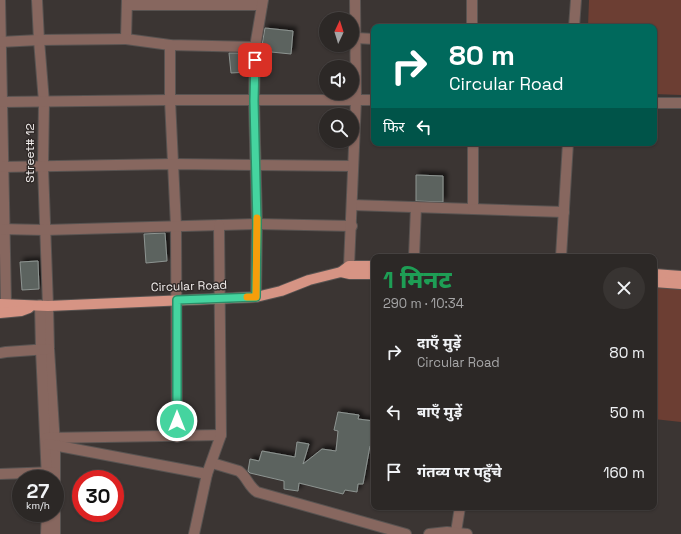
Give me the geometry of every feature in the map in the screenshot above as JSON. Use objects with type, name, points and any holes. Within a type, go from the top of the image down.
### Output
[{"type":"main road","name":"Circular Road","points":[[3,304],[41,305],[256,297],[277,292],[345,269],[371,266]]},
{"type":"main road","name":"Circular Road","points":[[345,269],[350,274],[371,274]]},
{"type":"main road","points":[[657,274],[681,276]]},
{"type":"main road","points":[[657,282],[681,284]]},
{"type":"main road","name":"Circular Road","points":[[0,313],[21,311],[41,305]]},
{"type":"street","points":[[0,0],[3,304]]},
{"type":"street","name":"Street# 12","points":[[37,0],[44,102],[43,167],[45,230],[41,305],[45,349],[50,470]]},
{"type":"street","points":[[355,0],[355,12]]},
{"type":"street","points":[[472,0],[472,24]]},
{"type":"street","points":[[574,24],[576,0]]},
{"type":"street","points":[[126,39],[127,3],[263,3],[255,46],[254,101],[257,224],[256,297]]},
{"type":"street","points":[[359,38],[371,38]]},
{"type":"street","points":[[0,42],[126,39],[170,46],[255,46]]},
{"type":"street","points":[[170,46],[170,100],[176,226],[177,437]]},
{"type":"street","points":[[1,102],[356,100],[352,226],[345,269]]},
{"type":"street","points":[[359,100],[371,100]]},
{"type":"street","points":[[657,103],[681,103]]},
{"type":"street","points":[[473,146],[473,209]]},
{"type":"street","points":[[561,254],[568,146]]},
{"type":"street","points":[[2,167],[173,164],[353,166]]},
{"type":"street","points":[[352,205],[564,212]]},
{"type":"street","points":[[414,254],[416,207]]},
{"type":"street","points":[[3,229],[45,230],[257,224],[352,226]]},
{"type":"street","points":[[194,534],[207,474],[222,436],[219,225]]},
{"type":"street","points":[[0,353],[45,349]]},
{"type":"street","points":[[50,441],[222,436]]},
{"type":"street","points":[[50,441],[207,474]]},
{"type":"street","points":[[212,463],[239,471],[257,492],[406,534]]},
{"type":"street","points":[[0,474],[12,474]]},
{"type":"street","points":[[456,532],[460,510]]},
{"type":"street","points":[[46,534],[47,522]]},
{"type":"street","points":[[55,522],[55,534]]},
{"type":"street","points":[[432,534],[456,532],[467,534]]},
{"type":"shaded area","points":[[589,0],[681,0],[681,95],[657,94],[657,24],[588,24]]},
{"type":"shaded area","points":[[657,287],[681,288],[681,422],[657,419]]},
{"type":"building","points":[[265,28],[293,31],[291,54],[261,51]]},
{"type":"building","points":[[229,53],[248,53],[248,72],[231,73]]},
{"type":"building","points":[[416,175],[443,176],[443,202],[416,201]]},
{"type":"building","points":[[165,233],[167,261],[146,263],[144,234]]},
{"type":"building","points":[[38,261],[39,289],[22,290],[20,262]]},
{"type":"building","points":[[338,412],[359,415],[358,419],[371,421],[371,446],[363,484],[358,484],[357,492],[345,490],[343,494],[299,483],[298,491],[284,489],[284,481],[250,473],[248,471],[250,459],[259,461],[262,451],[295,457],[297,442],[309,444],[303,464],[322,449],[336,451],[338,431],[334,430]]},
{"type":"slow traffic","points":[[247,297],[256,297],[257,218]]},
{"type":"route","points":[[177,421],[177,300],[256,297],[257,224],[254,101],[255,60]]}]
